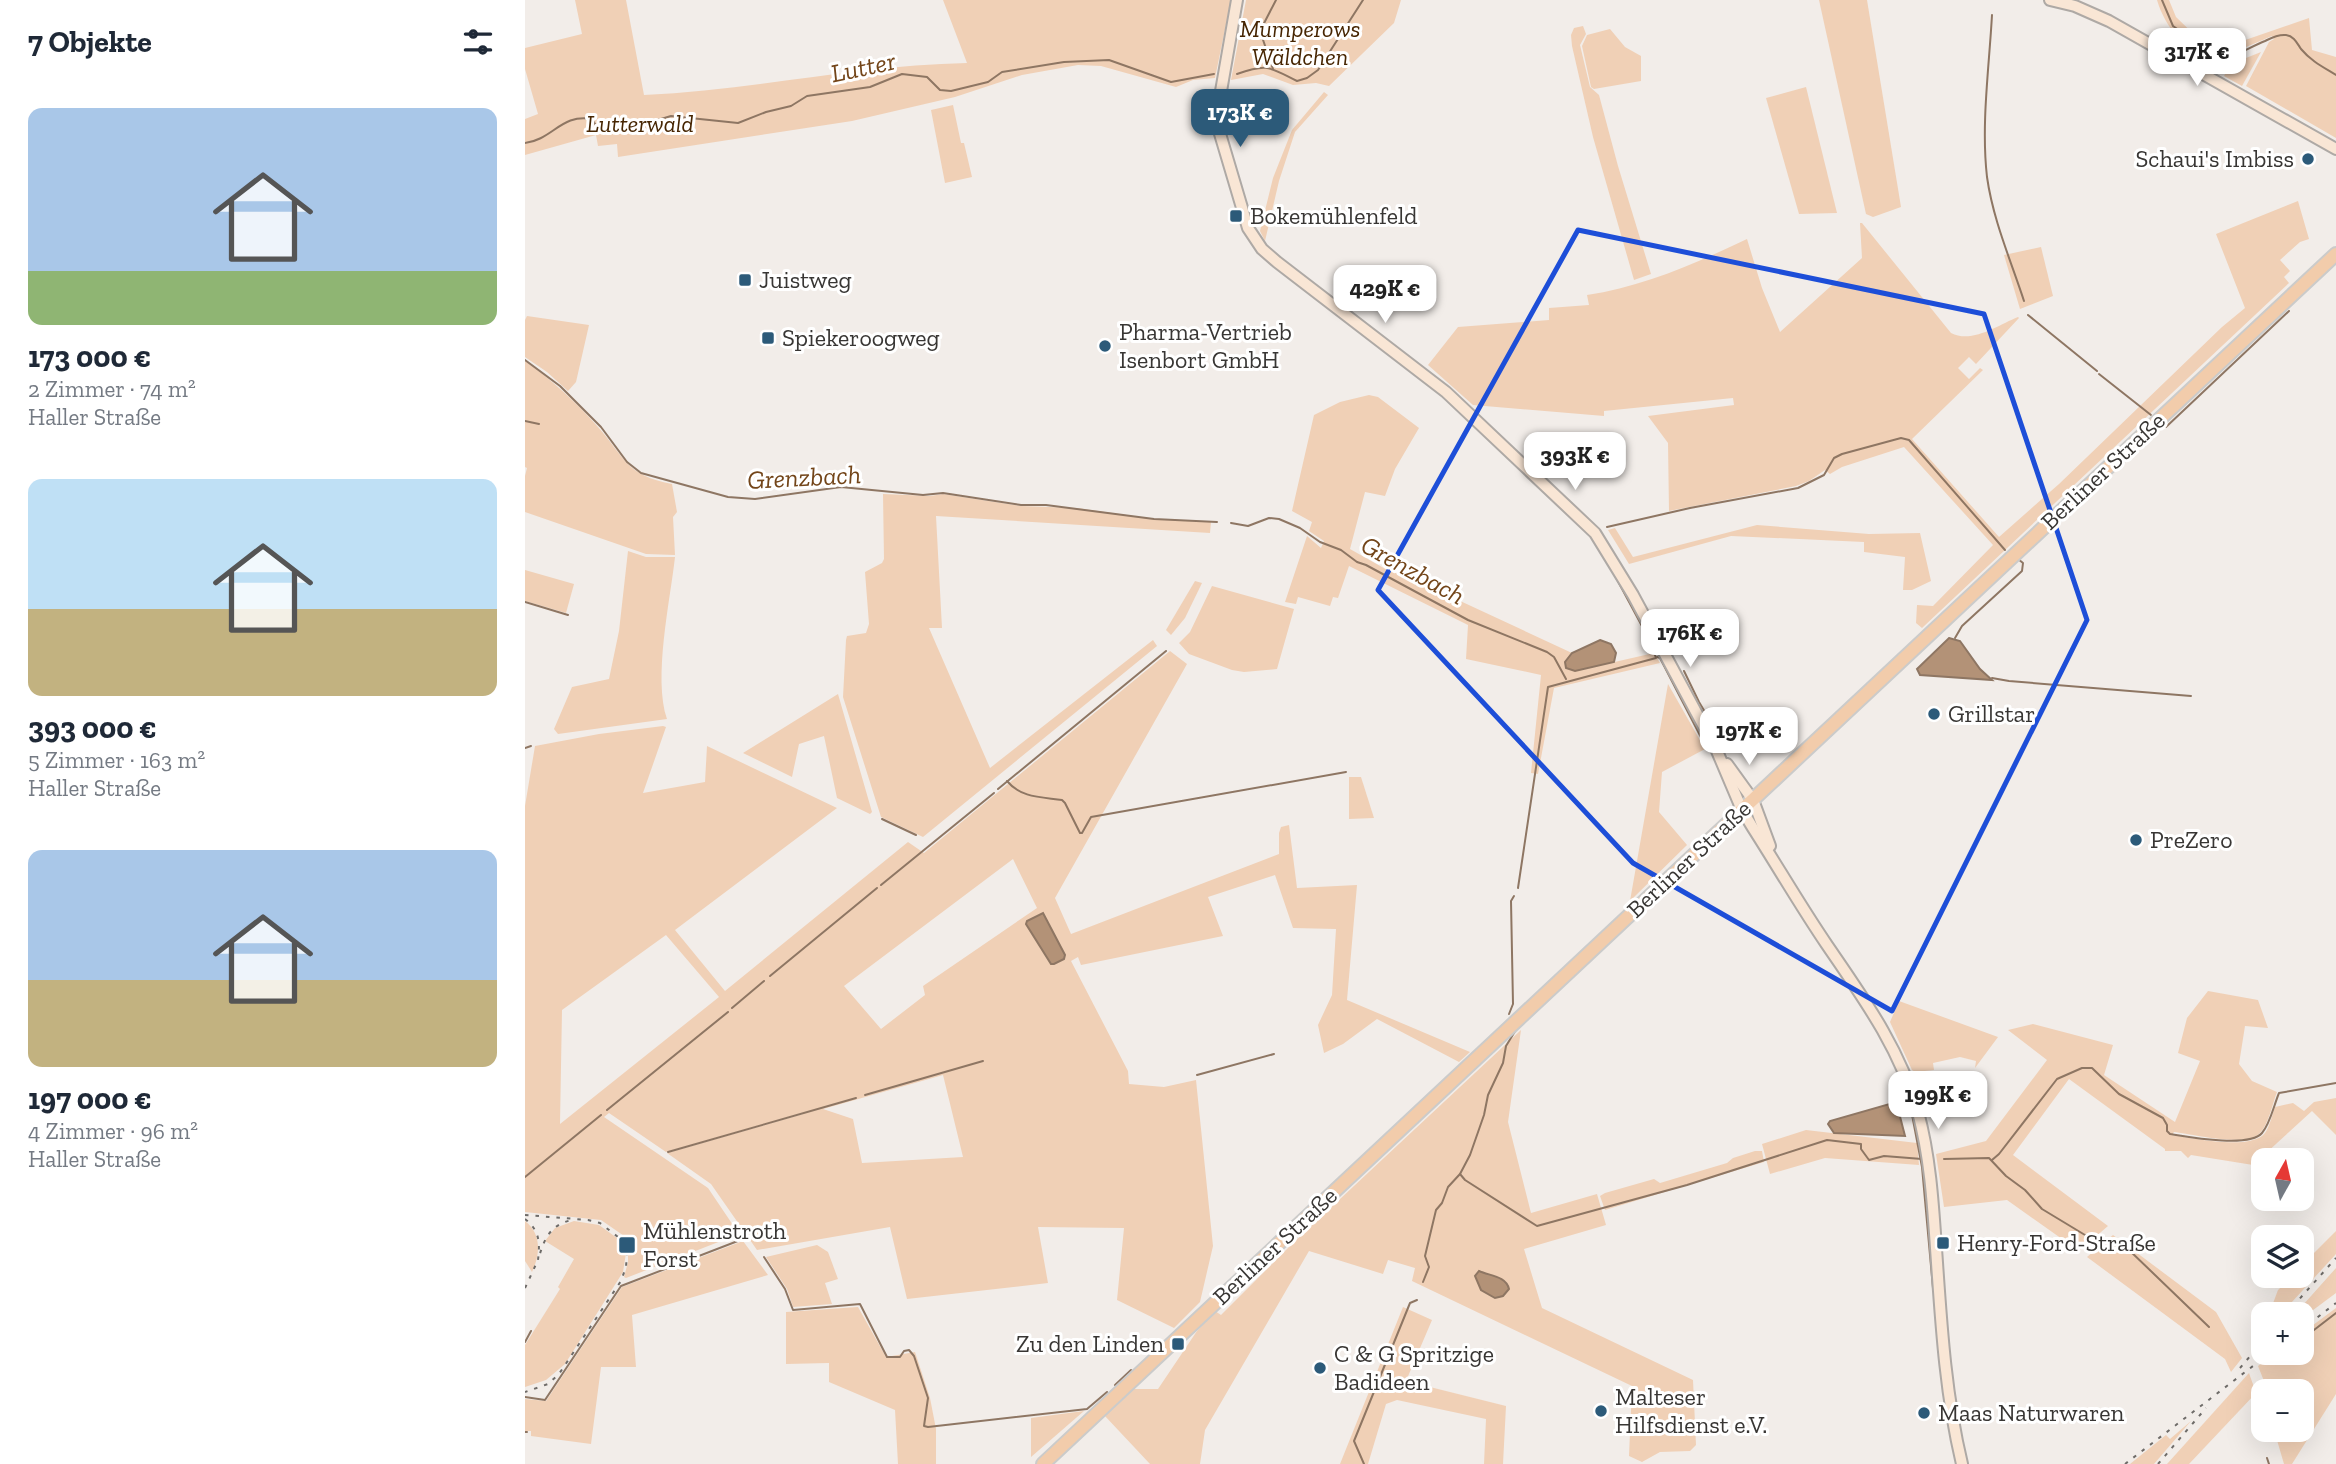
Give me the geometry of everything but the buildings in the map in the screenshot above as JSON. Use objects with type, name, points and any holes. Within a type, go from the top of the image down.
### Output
[{"type":"main road","name":"Berliner Straße","points":[[1043,1464],[2336,254]]},
{"type":"street","points":[[1237,0],[1217,114],[1245,220],[1257,244],[1446,392],[1595,533],[1633,596],[1717,751],[1742,810],[1785,880],[1868,1002],[1892,1044],[1915,1103],[1923,1136],[1932,1191],[1947,1381],[1962,1464]]},
{"type":"street","points":[[2050,0],[2075,6],[2109,21],[2336,149]]},
{"type":"street","points":[[1717,751],[1752,800],[1785,880]]},
{"type":"highlighted area","points":[[1578,230],[1984,314],[2087,620],[1892,1011],[1633,863],[1378,590]]},
{"type":"green space","name":"Lutterwald","points":[[575,0],[626,0],[644,95],[886,68],[967,63],[943,0],[1231,0],[1215,78],[1193,80],[1176,87],[1101,66],[1078,65],[1022,75],[955,97],[852,121],[618,157],[617,144],[598,146],[596,135],[525,155],[525,119],[538,114],[525,69],[525,48],[582,34]]},
{"type":"green space","name":"Mumperows Wäldchen","points":[[1246,0],[1401,0],[1394,23],[1329,86],[1316,83],[1293,85],[1263,74],[1231,80]]},
{"type":"green space","points":[[1819,0],[1867,0],[1901,207],[1873,217],[1866,214]]},
{"type":"green space","points":[[2157,0],[2169,0],[2176,17],[2208,48],[2225,47],[2309,18],[2312,50],[2336,57],[2336,138],[2246,86],[2269,42],[2274,39],[2272,36],[2210,60],[2192,50],[2177,36],[2165,19]]},
{"type":"green space","points":[[1583,26],[1586,34],[1580,45],[1590,87],[1599,95],[1651,274],[1634,280],[1593,137],[1572,46],[1571,35],[1574,28]]},
{"type":"green space","points":[[1610,29],[1625,47],[1641,56],[1641,81],[1594,89],[1591,87],[1582,46],[1587,35]]},
{"type":"green space","points":[[2261,52],[2242,86],[2224,76],[2231,64]]},
{"type":"green space","points":[[1806,87],[1837,213],[1799,214],[1766,98]]},
{"type":"green space","points":[[1324,92],[1328,95],[1295,132],[1279,181],[1265,241],[1260,231],[1273,178],[1292,130]]},
{"type":"green space","points":[[953,105],[972,177],[945,183],[931,110]]},
{"type":"green space","points":[[2298,201],[2309,239],[2300,242],[2280,260],[2290,271],[2284,277],[2289,283],[1922,628],[1916,623],[1917,605],[1933,606],[1993,545],[1904,447],[1842,467],[1830,474],[1825,470],[1796,486],[1669,511],[1668,443],[1648,416],[1734,405],[1733,398],[1604,411],[1604,416],[1473,405],[1428,365],[1458,327],[1549,320],[1549,308],[1589,305],[1587,295],[1649,280],[1747,239],[1762,288],[1780,332],[1862,258],[1862,223],[1951,333],[1959,336],[1976,335],[2019,318],[1976,364],[1969,357],[1958,368],[1969,379],[1980,368],[1983,370],[1912,439],[1999,537],[2245,308],[2216,234]]},
{"type":"green space","points":[[2041,247],[2053,296],[2020,309],[2004,255]]},
{"type":"green space","points":[[527,316],[589,325],[576,382],[568,391],[525,357]]},
{"type":"green space","points":[[525,361],[572,400],[628,464],[645,476],[672,484],[677,512],[673,517],[675,555],[646,554],[525,512]]},
{"type":"green space","points":[[1369,395],[1378,397],[1419,428],[1395,469],[1385,496],[1365,492],[1350,549],[1389,571],[1402,574],[1572,653],[1565,662],[1566,668],[1575,671],[1654,653],[1660,663],[1554,688],[1538,774],[1531,773],[1541,675],[1466,659],[1468,625],[1349,566],[1338,598],[1333,597],[1330,606],[1298,597],[1296,604],[1285,602],[1307,536],[1321,548],[1324,541],[1309,531],[1312,522],[1292,511],[1314,415],[1340,402]]},
{"type":"green space","points":[[883,494],[943,494],[1021,506],[1077,508],[1154,519],[1211,522],[1210,533],[936,516],[942,628],[929,628],[990,768],[1153,640],[1157,646],[923,837],[881,817],[843,697],[847,636],[866,633],[869,624],[865,572],[882,563],[884,559]]},
{"type":"green space","points":[[1757,525],[1869,534],[1920,533],[1931,581],[1912,590],[1903,590],[1905,557],[1864,552],[1864,542],[1731,536],[1629,564],[1608,530],[1615,528],[1633,557]]},
{"type":"green space","points":[[628,551],[646,557],[675,557],[662,662],[663,702],[667,719],[558,734],[554,729],[572,687],[609,679],[619,631]]},
{"type":"green space","points":[[525,570],[574,584],[566,613],[525,601]]},
{"type":"green space","points":[[1195,581],[1202,583],[1185,618],[1171,635],[1166,630]]},
{"type":"green space","points":[[1212,586],[1294,609],[1277,669],[1244,672],[1232,670],[1189,654],[1179,643],[1190,632]]},
{"type":"green space","points":[[1170,651],[1187,664],[1055,898],[1071,934],[1279,854],[1281,827],[1289,825],[1297,888],[1357,885],[1347,1000],[1470,1052],[1459,1062],[1377,1019],[1343,1044],[1324,1053],[1318,1025],[1332,995],[1336,929],[1293,928],[1275,875],[1208,897],[1223,936],[1081,965],[1078,957],[1071,961],[1128,1071],[1129,1084],[1164,1087],[1196,1080],[1213,1246],[1200,1302],[1174,1328],[1117,1300],[1124,1228],[1038,1227],[1048,1283],[907,1299],[890,1227],[757,1250],[711,1184],[667,1153],[802,1113],[666,1152],[609,1113],[604,1117],[708,1188],[739,1234],[626,1278],[628,1250],[632,1247],[627,1238],[601,1220],[525,1212],[525,806],[535,746],[663,726],[666,727],[643,793],[705,782],[707,746],[837,808],[675,930],[725,991],[908,842],[924,853]],"holes":[[[1013,859],[1037,908],[923,986],[925,995],[881,1029],[844,986]],[[666,935],[719,997],[560,1124],[562,1010]],[[943,1075],[963,1157],[862,1163],[853,1119],[823,1109]]]},
{"type":"green space","points":[[1668,684],[1705,749],[1662,772],[1659,812],[1687,845],[1630,901]]},
{"type":"green space","points":[[838,694],[872,812],[870,814],[837,798],[824,736],[799,744],[792,777],[743,753]]},
{"type":"green space","points":[[1349,777],[1361,777],[1374,818],[1349,819]]},
{"type":"green space","points":[[2208,991],[2258,1000],[2268,1028],[2245,1026],[2239,1064],[2252,1081],[2277,1092],[2266,1124],[2260,1133],[2253,1137],[2232,1140],[2174,1132],[2172,1135],[2221,1142],[2247,1141],[2265,1133],[2275,1107],[2293,1103],[2304,1111],[2314,1102],[2336,1098],[2336,1135],[2312,1111],[2272,1148],[2251,1148],[2251,1165],[2191,1155],[2188,1158],[2181,1151],[2165,1151],[2069,1079],[2013,1155],[2108,1226],[2079,1251],[2007,1200],[1944,1207],[1936,1154],[1986,1141],[2047,1060],[2008,1030],[2033,1024],[2113,1045],[2104,1075],[2175,1122],[2200,1061],[2178,1053],[2187,1018]]},
{"type":"green space","points":[[1899,1001],[1998,1037],[1975,1068],[1976,1061],[1960,1057],[1933,1063],[1934,1070],[1915,1072],[1890,1022]]},
{"type":"green space","points":[[1521,1030],[1508,1122],[1531,1213],[1597,1194],[1606,1225],[1524,1249],[1542,1308],[1693,1380],[1696,1445],[1690,1451],[1660,1452],[1642,1462],[1629,1456],[1632,1386],[1412,1281],[1415,1268],[1388,1260],[1383,1274],[1309,1251],[1205,1430],[1200,1464],[1150,1464],[1104,1415],[1130,1389],[1158,1389],[1197,1331],[1215,1311],[1221,1315],[1294,1242]]},
{"type":"green space","points":[[1806,1130],[1917,1143],[1919,1165],[1825,1158],[1770,1174],[1762,1144]]},
{"type":"green space","points":[[1762,1151],[1764,1162],[1605,1210],[1600,1196],[1654,1179],[1660,1183],[1727,1163],[1733,1158]]},
{"type":"green space","points":[[525,1221],[531,1226],[538,1245],[532,1272],[525,1261]]},
{"type":"green space","points":[[574,1221],[599,1225],[617,1238],[626,1253],[623,1272],[565,1364],[546,1380],[525,1387],[525,1345],[560,1289],[558,1287],[574,1259],[545,1241],[555,1228]]},
{"type":"green space","points":[[2336,1231],[2336,1254],[2314,1278],[2314,1253]]},
{"type":"green space","points":[[2113,1235],[2216,1312],[2242,1358],[2231,1372],[2225,1359],[2087,1257]]},
{"type":"green space","points":[[743,1241],[768,1275],[632,1315],[636,1367],[601,1367],[591,1444],[531,1436],[531,1431],[525,1431],[525,1399],[546,1401],[622,1287]]},
{"type":"green space","points":[[817,1245],[828,1252],[838,1279],[825,1283],[832,1304],[793,1307],[787,1289],[766,1257]]},
{"type":"green space","points":[[2336,1268],[2336,1293],[2314,1309],[2314,1302],[2306,1302]]},
{"type":"green space","points":[[2305,1288],[2292,1302],[2274,1302],[2278,1290]]},
{"type":"green space","points":[[858,1307],[886,1357],[915,1352],[930,1398],[936,1429],[936,1464],[898,1464],[895,1410],[829,1382],[829,1363],[786,1364],[786,1312]]},
{"type":"green space","points":[[1403,1307],[1432,1320],[1406,1381],[1506,1406],[1503,1464],[1484,1464],[1486,1419],[1397,1400],[1386,1404],[1368,1464],[1340,1464]]},
{"type":"green space","points":[[2336,1308],[2336,1394],[2314,1429],[2314,1379],[2263,1379],[2258,1366],[2314,1365],[2314,1324]]},
{"type":"green space","points":[[2249,1373],[2251,1398],[2189,1464],[2167,1464]]},
{"type":"green space","points":[[1084,1411],[1031,1457],[1031,1418]]},
{"type":"green space","points":[[2191,1421],[2154,1464],[2130,1464],[2166,1435],[2170,1439]]},
{"type":"green space","points":[[2278,1442],[2306,1442],[2292,1464],[2284,1464]]},
{"type":"shaded area","points":[[1949,638],[1960,641],[1980,669],[1992,680],[1920,675],[1917,669]]},
{"type":"shaded area","points":[[1600,640],[1611,644],[1616,653],[1614,662],[1575,671],[1566,668],[1565,662],[1572,653]]},
{"type":"shaded area","points":[[1043,913],[1065,955],[1064,959],[1054,964],[1051,964],[1026,924]]},
{"type":"shaded area","points":[[1893,1103],[1897,1105],[1905,1136],[1834,1133],[1828,1124],[1830,1121]]},
{"type":"shaded area","points":[[1479,1271],[1505,1281],[1509,1289],[1503,1296],[1495,1298],[1481,1290],[1475,1276]]},
{"type":"waterway","points":[[1273,69],[1260,31],[1276,0]]},
{"type":"waterway","name":"Lutter","points":[[1237,74],[1256,68],[1268,68],[1297,81],[1307,78],[1318,70],[1363,0]]},
{"type":"waterway","points":[[2162,0],[2173,26],[2190,38],[2194,56],[2203,60],[2221,60],[2275,36],[2286,35],[2293,38],[2313,60],[2336,75]]},
{"type":"waterway","points":[[1992,15],[1985,117],[1987,177],[1998,225],[2024,301]]},
{"type":"waterway","name":"Lutter","points":[[525,143],[543,137],[565,123],[582,118],[592,119],[598,129],[603,131],[631,128],[671,116],[738,123],[791,106],[807,96],[870,87],[902,74],[927,77],[940,90],[951,91],[988,82],[1002,72],[1064,62],[1109,60],[1171,82],[1214,74]]},
{"type":"waterway","points":[[2162,426],[2166,427],[2289,311]]},
{"type":"waterway","points":[[2028,315],[2097,371]]},
{"type":"waterway","name":"Grenzbach","points":[[525,360],[560,386],[601,427],[627,462],[641,473],[728,497],[755,499],[841,487],[923,495],[943,493],[1021,505],[1046,505],[1154,519],[1217,522]]},
{"type":"waterway","points":[[2099,374],[2151,415]]},
{"type":"waterway","points":[[525,421],[539,424]]},
{"type":"waterway","points":[[1607,527],[1798,488],[1824,475],[1834,458],[1842,454],[1901,438],[1909,440],[2005,550]]},
{"type":"waterway","name":"Grenzbach","points":[[1231,523],[1248,526],[1269,518],[1279,519],[1300,528],[1320,542],[1341,550],[1357,562],[1468,620],[1547,652],[1554,657],[1566,679]]},
{"type":"waterway","points":[[1955,638],[1962,626],[2022,571],[2023,563],[2018,559]]},
{"type":"waterway","points":[[1518,888],[1548,687],[1656,658],[1650,641],[1613,572]]},
{"type":"waterway","points":[[525,602],[568,615]]},
{"type":"waterway","points":[[998,789],[1166,651]]},
{"type":"waterway","points":[[1657,657],[1660,658],[1706,747]]},
{"type":"waterway","points":[[1684,671],[1721,739]]},
{"type":"waterway","points":[[1992,678],[2191,696]]},
{"type":"waterway","points":[[525,748],[531,746]]},
{"type":"waterway","points":[[1007,781],[1025,794],[1062,800],[1082,833],[1091,817],[1346,772]]},
{"type":"waterway","points":[[881,885],[994,793]]},
{"type":"waterway","points":[[882,819],[916,835]]},
{"type":"waterway","points":[[770,976],[877,888]]},
{"type":"waterway","points":[[1509,1014],[1513,1004],[1511,901],[1514,896]]},
{"type":"waterway","points":[[732,1008],[764,981]]},
{"type":"waterway","points":[[607,1110],[728,1012]]},
{"type":"waterway","points":[[1423,1282],[1429,1267],[1425,1256],[1436,1210],[1470,1155],[1488,1095],[1503,1063],[1506,1046],[1517,1028]]},
{"type":"waterway","points":[[1197,1075],[1274,1054]]},
{"type":"waterway","points":[[865,1095],[983,1061]]},
{"type":"waterway","points":[[1992,1160],[2057,1079],[2082,1068],[2092,1068],[2119,1094],[2163,1118],[2170,1134],[2232,1141],[2245,1140],[2262,1133],[2270,1120],[2279,1093],[2336,1083]]},
{"type":"waterway","points":[[668,1152],[856,1098]]},
{"type":"waterway","points":[[1910,1104],[1922,1167],[1933,1288]]},
{"type":"waterway","points":[[525,1177],[601,1115]]},
{"type":"waterway","points":[[1460,1174],[1465,1180],[1537,1226],[1687,1185],[1827,1140],[1861,1144],[1861,1149],[1869,1160],[1884,1156],[1922,1159]]},
{"type":"waterway","points":[[1944,1159],[1989,1158],[2042,1209],[2091,1236]]},
{"type":"waterway","points":[[525,1397],[545,1400],[621,1286],[743,1239]]},
{"type":"waterway","points":[[2111,1244],[2128,1249],[2209,1327]]},
{"type":"waterway","points":[[764,1257],[785,1289],[793,1310],[860,1304],[887,1357],[900,1357],[904,1351],[909,1350],[914,1356],[928,1398],[924,1426],[1087,1409],[1107,1392]]},
{"type":"waterway","points":[[1364,1464],[1354,1441],[1410,1303],[1417,1300]]},
{"type":"waterway","points":[[2314,1330],[2336,1313]]},
{"type":"waterway","points":[[525,1342],[531,1331]]},
{"type":"waterway","points":[[1115,1385],[1131,1370]]},
{"type":"waterway","points":[[2267,1458],[2269,1464]]},
{"type":"railway","points":[[525,1215],[600,1223],[618,1237],[627,1253],[621,1281],[559,1374],[548,1384],[525,1392]]},
{"type":"railway","points":[[525,1219],[534,1228],[538,1238],[538,1260],[549,1234],[564,1222],[572,1220]]},
{"type":"railway","points":[[2297,1302],[2336,1258]]},
{"type":"railway","points":[[525,1288],[538,1260]]},
{"type":"railway","points":[[2314,1320],[2336,1303]]},
{"type":"railway","points":[[2240,1368],[2251,1355]]},
{"type":"railway","points":[[2125,1464],[2254,1365]]},
{"type":"railway","points":[[2158,1464],[2206,1408]]},
{"type":"place","name":"Schaui's Imbiss","points":[[2308,159]]},
{"type":"place","name":"Bokemühlenfeld","points":[[1236,216]]},
{"type":"place","name":"Juistweg","points":[[745,280]]},
{"type":"place","name":"Spiekeroogweg","points":[[768,338]]},
{"type":"place","name":"Pharma-Vertrieb Isenbort GmbH","points":[[1105,346]]},
{"type":"place","name":"Grillstar","points":[[1934,714]]},
{"type":"place","name":"PreZero","points":[[2136,840]]},
{"type":"place","name":"Henry-Ford-Straße","points":[[1943,1243]]},
{"type":"place","name":"Mühlenstroth Forst","points":[[627,1245]]},
{"type":"place","name":"Zu den Linden","points":[[1178,1344]]},
{"type":"place","name":"C & G Spritzige Badideen","points":[[1320,1368]]},
{"type":"place","name":"Malteser Hilfsdienst e.V.","points":[[1601,1411]]},
{"type":"place","name":"Maas Naturwaren","points":[[1924,1413]]}]
